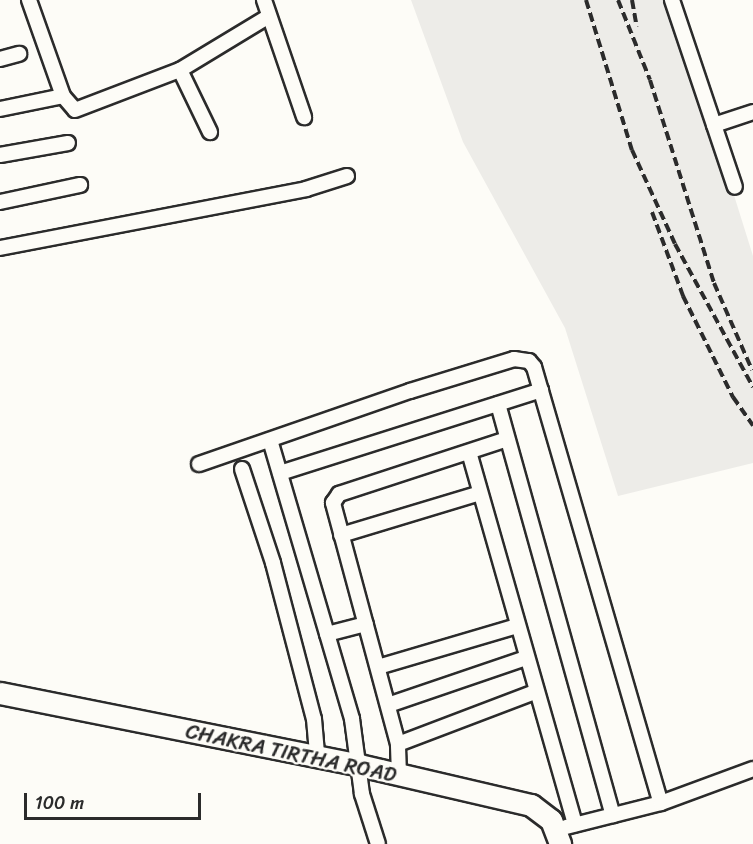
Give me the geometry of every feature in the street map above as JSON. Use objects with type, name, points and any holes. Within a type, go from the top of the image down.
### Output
[{"type":"highway","name":"CHAKRA TIRTHA ROAD","points":[[0,693],[359,765],[531,805],[543,811],[563,833]]},
{"type":"street","points":[[29,0],[63,96],[70,108],[81,109],[180,70],[269,16]]},
{"type":"street","points":[[264,0],[304,117]]},
{"type":"street","points":[[672,0],[735,187]]},
{"type":"street","points":[[0,59],[19,54]]},
{"type":"street","points":[[180,70],[210,132]]},
{"type":"street","points":[[0,109],[63,96]]},
{"type":"street","points":[[714,125],[753,112]]},
{"type":"street","points":[[0,155],[68,143]]},
{"type":"street","points":[[0,248],[306,189],[347,176]]},
{"type":"street","points":[[0,202],[80,185]]},
{"type":"street","points":[[199,464],[514,359],[529,361],[534,367],[541,390],[661,803]]},
{"type":"street","points":[[280,473],[541,390]]},
{"type":"street","points":[[498,404],[613,815]]},
{"type":"street","points":[[399,775],[398,744],[333,502],[339,495],[507,439]]},
{"type":"street","points":[[270,440],[352,719],[362,794],[378,844]]},
{"type":"street","points":[[468,452],[535,692],[563,833],[613,815],[661,803],[753,769]]},
{"type":"street","points":[[242,469],[273,563],[314,720],[317,757]]},
{"type":"street","points":[[341,534],[480,493]]},
{"type":"street","points":[[327,633],[366,624]]},
{"type":"street","points":[[378,667],[517,626]]},
{"type":"street","points":[[388,705],[526,658]]},
{"type":"street","points":[[398,744],[535,692]]},
{"type":"shaded area","points":[[411,0],[673,0],[753,256],[753,463],[618,496],[565,328],[463,142]]},
{"type":"railway","points":[[586,0],[632,150],[675,244],[753,387]]},
{"type":"railway","points":[[618,0],[650,80],[714,283],[752,370]]},
{"type":"railway","points":[[632,0],[637,27]]},
{"type":"railway","points":[[652,212],[683,296],[733,397],[753,426]]}]
